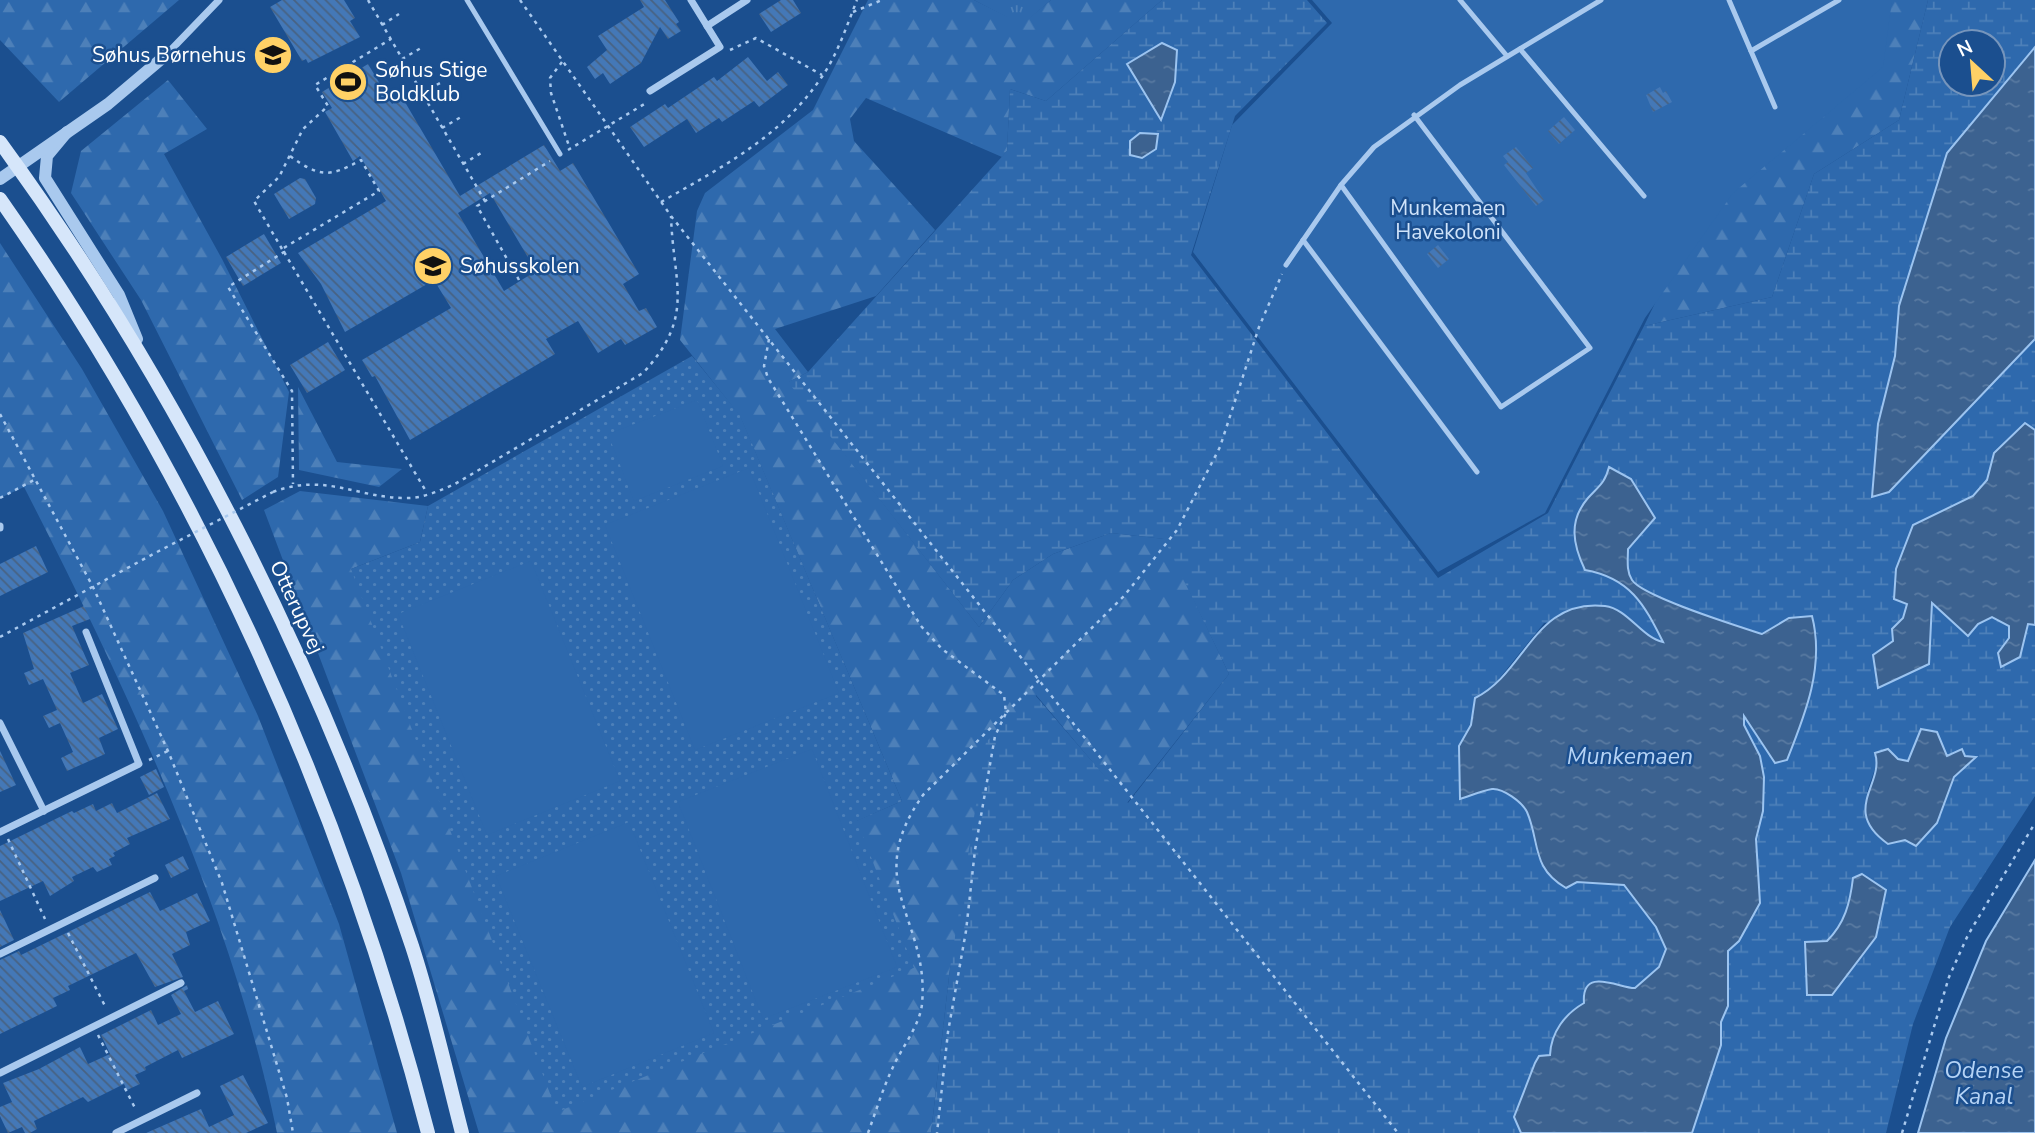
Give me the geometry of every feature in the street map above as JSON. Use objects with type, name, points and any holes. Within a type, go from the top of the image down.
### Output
[{"type":"main road","name":"Otterupvej","points":[[0,142],[100,289],[247,549],[360,801],[413,948],[462,1133]]},
{"type":"main road","points":[[0,199],[74,309],[155,447],[217,564],[277,694],[328,815],[383,977],[428,1133]]},
{"type":"street","points":[[0,178],[108,104],[166,55],[219,0]]},
{"type":"street","points":[[650,90],[720,47],[691,0]]},
{"type":"street","points":[[707,26],[747,0]]},
{"type":"street","points":[[67,132],[53,145],[47,156],[45,178],[119,295],[156,385]]},
{"type":"street","points":[[2,831],[139,764],[86,632]]},
{"type":"street","points":[[0,723],[44,811]]},
{"type":"street","points":[[0,954],[155,878]]},
{"type":"street","points":[[0,1073],[181,983]]},
{"type":"street","points":[[116,1133],[197,1093]]},
{"type":"lane","points":[[467,0],[560,155]]},
{"type":"lane","points":[[1460,0],[1507,56]]},
{"type":"lane","points":[[1286,265],[1341,185],[1374,148],[1414,115],[1601,0]]},
{"type":"lane","points":[[1729,0],[1775,107]]},
{"type":"lane","points":[[1751,51],[1839,0]]},
{"type":"lane","points":[[1520,49],[1644,196]]},
{"type":"lane","points":[[1341,185],[1501,407],[1590,348],[1414,115]]},
{"type":"lane","points":[[1303,240],[1477,472]]},
{"type":"path","points":[[368,0],[485,201]]},
{"type":"path","points":[[520,0],[671,216],[1398,1133]]},
{"type":"path","points":[[661,201],[749,152],[802,104],[823,76],[857,0]]},
{"type":"path","points":[[852,13],[882,0]]},
{"type":"path","points":[[382,25],[399,14]]},
{"type":"path","points":[[720,47],[733,50],[756,38],[823,76]]},
{"type":"path","points":[[391,39],[316,85],[328,106],[303,129],[279,177],[254,201],[428,493]]},
{"type":"path","points":[[402,59],[421,48]]},
{"type":"path","points":[[562,62],[550,78],[551,93],[570,149]]},
{"type":"path","points":[[422,93],[440,83]]},
{"type":"path","points":[[519,280],[477,206],[647,102],[650,90]]},
{"type":"path","points":[[442,128],[461,117]]},
{"type":"path","points":[[463,164],[481,153]]},
{"type":"path","points":[[290,156],[310,171],[320,174],[344,169],[361,160],[379,191],[228,287],[292,391],[293,484]]},
{"type":"path","points":[[0,637],[157,552],[272,492],[293,484],[318,483],[409,498],[455,484],[643,373],[663,352],[674,326],[679,302],[671,216]]},
{"type":"path","points":[[868,1133],[891,1070],[921,1009],[923,978],[895,872],[906,820],[923,795],[1124,596],[1177,530],[1220,447],[1259,327],[1286,265]]},
{"type":"path","points":[[769,340],[764,366],[768,378],[921,626],[942,649],[1004,695],[1006,713],[995,736],[975,850],[966,930],[948,1032],[937,1133]]},
{"type":"path","points":[[0,414],[93,587],[168,751],[222,883],[287,1098],[293,1133]]},
{"type":"path","points":[[0,498],[35,480]]},
{"type":"path","points":[[139,764],[168,751]]},
{"type":"path","points":[[1902,1133],[1949,977],[1968,934],[2035,823]]},
{"type":"path","points":[[2,831],[51,930]]},
{"type":"path","points":[[64,924],[111,1017]]},
{"type":"path","points":[[93,1026],[141,1121]]},
{"type":"green space","points":[[0,0],[179,0],[59,102],[0,40]]},
{"type":"green space","points":[[868,0],[974,0],[1022,24],[1051,0],[1162,0],[1046,101],[1010,89],[1007,151],[1002,157],[866,98],[850,119],[854,141],[935,230],[876,296],[775,329],[808,372],[789,382],[979,627],[1013,580],[1053,554],[1111,533],[1165,539],[1229,674],[1127,803],[1036,695],[950,968],[931,1133],[479,1133],[401,873],[264,510],[300,491],[428,506],[420,542],[351,569],[913,967],[856,821],[902,801],[740,416],[680,340],[697,211],[705,193],[813,110]]},
{"type":"green space","points":[[974,0],[1051,0],[1022,25]]},
{"type":"green space","points":[[1162,0],[1307,0],[1327,23],[1235,116],[1191,255],[1438,578],[1548,513],[1644,326],[1772,297],[1814,174],[1899,120],[1928,0],[2035,0],[2035,47],[2007,81],[2007,28],[1937,28],[1937,98],[1993,98],[1947,153],[1899,306],[1895,356],[1878,424],[1872,496],[1889,492],[2035,339],[2035,430],[2024,423],[1994,453],[1987,480],[1973,496],[1949,507],[1903,618],[1892,629],[1893,641],[1873,656],[1879,688],[1929,664],[1931,603],[1978,624],[1992,617],[2009,626],[2009,638],[2028,623],[2035,625],[2035,796],[1950,927],[1913,1024],[1886,1133],[1692,1133],[1721,1045],[1721,1022],[1728,1006],[1728,951],[1739,941],[1760,903],[1756,839],[1763,811],[1760,756],[1744,725],[1744,714],[1787,760],[1808,698],[1817,634],[1779,623],[1762,634],[1692,610],[1640,587],[1629,573],[1628,549],[1655,518],[1631,479],[1604,484],[1587,499],[1585,570],[1601,574],[1625,587],[1642,605],[1664,642],[1650,638],[1631,620],[1544,623],[1490,690],[1475,698],[1471,725],[1459,746],[1474,795],[1494,788],[1511,795],[1527,811],[1538,857],[1566,888],[1577,882],[1624,885],[1656,927],[1666,949],[1659,967],[1635,988],[1608,981],[1596,982],[1583,995],[1584,1003],[1560,1024],[1550,1055],[1539,1056],[1535,1063],[1514,1117],[1521,1133],[931,1133],[950,968],[986,742],[1035,695],[1128,803],[1229,674],[1164,539],[1111,533],[1053,554],[1013,580],[979,627],[788,382],[808,372],[1007,151],[1010,89],[1046,101]],"holes":[[[1921,729],[1947,756],[1975,757],[1954,777],[1937,823],[1867,792],[1878,760],[1875,753],[1909,761]],[[1853,878],[1886,890],[1876,937],[1832,995],[1805,942],[1828,941],[1834,934],[1843,919]]]},
{"type":"green space","name":"Munkemaen Havekoloni","points":[[1312,0],[1892,0],[1883,67],[1733,193],[1645,318],[1545,513],[1438,572],[1193,252],[1232,125],[1332,23]]},
{"type":"green space","points":[[1849,0],[1928,0],[1899,120],[1814,174],[1772,297],[1644,326],[1711,187]]},
{"type":"green space","points":[[168,80],[207,129],[164,154],[222,259],[289,392],[278,477],[242,500],[141,300],[71,193],[81,151]]},
{"type":"green space","points":[[0,243],[82,369],[163,511],[258,716],[339,924],[397,1133],[277,1133],[233,967],[172,802],[137,721],[24,487],[0,498]]},
{"type":"green space","points":[[692,356],[740,415],[902,801],[857,821],[914,968],[557,1112],[351,569],[420,542],[428,506]]},
{"type":"green space","points":[[298,387],[337,462],[402,469],[379,487],[299,470]]},
{"type":"green space","points":[[697,400],[723,466],[634,501],[608,434]]},
{"type":"green space","points":[[749,468],[839,693],[695,750],[605,525]]},
{"type":"green space","points":[[531,561],[620,781],[487,835],[398,614]]},
{"type":"green space","points":[[812,749],[897,967],[763,1019],[678,802]]},
{"type":"green space","points":[[629,822],[714,1033],[582,1087],[496,876]]},
{"type":"water","points":[[1162,43],[1177,50],[1175,82],[1161,120],[1127,64]]},
{"type":"water","points":[[2035,47],[2035,339],[1889,492],[1872,497],[1878,424],[1895,356],[1899,306],[1947,153],[1993,98],[2007,98],[2007,81]]},
{"type":"water","points":[[1140,133],[1158,134],[1156,149],[1142,158],[1130,155],[1130,141]]},
{"type":"water","points":[[2025,423],[2035,430],[2035,625],[2028,624],[2020,657],[2001,667],[1998,653],[2009,638],[2009,626],[1992,617],[1978,624],[1968,636],[1932,603],[1929,664],[1878,688],[1873,655],[1893,641],[1892,629],[1903,618],[1907,604],[1894,599],[1896,569],[1913,525],[1973,496],[1987,480],[1994,453]]},
{"type":"water","name":"Munkemaen","points":[[1609,467],[1631,479],[1655,518],[1628,549],[1628,569],[1632,580],[1640,587],[1672,602],[1762,634],[1789,618],[1812,616],[1815,672],[1806,708],[1787,760],[1775,763],[1744,716],[1744,725],[1760,756],[1764,777],[1763,811],[1756,839],[1760,903],[1739,941],[1728,951],[1728,1006],[1721,1022],[1721,1045],[1692,1133],[1521,1133],[1514,1117],[1535,1063],[1539,1056],[1550,1055],[1556,1031],[1565,1018],[1584,1003],[1585,991],[1589,985],[1603,982],[1635,988],[1659,967],[1666,949],[1656,927],[1624,885],[1577,882],[1566,888],[1555,880],[1547,872],[1538,854],[1527,812],[1512,796],[1492,789],[1460,799],[1459,746],[1471,725],[1475,698],[1492,687],[1507,672],[1546,625],[1562,613],[1581,607],[1605,606],[1621,612],[1648,635],[1663,642],[1634,595],[1614,579],[1585,570],[1575,542],[1577,515],[1603,481]]},
{"type":"water","points":[[1921,729],[1937,732],[1947,756],[1962,749],[1965,756],[1976,757],[1954,777],[1937,823],[1916,846],[1905,840],[1888,844],[1874,832],[1867,820],[1865,808],[1874,776],[1875,753],[1888,749],[1898,759],[1908,761]]},
{"type":"water","name":"Odense Kanal","points":[[2035,860],[2035,1133],[1918,1133],[1946,1038],[1986,941]]},
{"type":"water","points":[[1862,874],[1886,890],[1876,937],[1832,995],[1807,995],[1805,942],[1827,941],[1833,934],[1846,912],[1853,878]]},
{"type":"building","points":[[282,0],[344,0],[355,18],[350,21],[360,37],[308,63],[306,59],[302,61],[270,7]]},
{"type":"building","points":[[640,0],[665,0],[679,22],[676,24],[681,31],[668,39],[660,27],[641,63],[610,84],[603,73],[595,79],[587,67],[607,50],[598,36],[644,7]]},
{"type":"building","points":[[781,0],[793,0],[801,13],[771,32],[759,14]]},
{"type":"building","points":[[748,57],[767,81],[778,72],[788,85],[759,107],[754,101],[722,122],[719,118],[696,133],[687,119],[644,147],[630,127],[665,104],[668,108],[714,77],[717,81]]},
{"type":"building","points":[[368,64],[392,104],[402,97],[460,196],[544,145],[560,171],[573,163],[639,274],[623,284],[639,311],[646,308],[657,327],[625,345],[621,339],[598,353],[578,321],[546,339],[555,354],[410,440],[375,376],[372,377],[362,360],[451,308],[434,280],[345,332],[321,284],[298,253],[386,201],[360,156],[353,161],[325,112],[332,108],[322,92]],"holes":[[[490,193],[536,271],[504,291],[458,213]]]},
{"type":"building","points":[[1660,87],[1663,93],[1666,91],[1672,102],[1653,112],[1646,95]]},
{"type":"building","points":[[1564,117],[1575,130],[1559,144],[1548,131]]},
{"type":"building","points":[[1516,147],[1533,168],[1526,173],[1544,200],[1536,206],[1504,165],[1508,162],[1503,156]]},
{"type":"building","points":[[300,178],[305,179],[316,198],[315,204],[289,219],[274,194]]},
{"type":"building","points":[[264,234],[281,263],[243,286],[226,257]]},
{"type":"building","points":[[1438,245],[1449,259],[1438,268],[1427,254]]},
{"type":"building","points":[[328,342],[345,370],[307,393],[290,365]]},
{"type":"building","points":[[36,546],[48,572],[0,596],[0,564]]},
{"type":"building","points":[[84,606],[90,619],[72,626],[89,665],[70,673],[83,703],[102,694],[118,729],[99,738],[105,754],[67,771],[61,758],[73,752],[60,723],[49,728],[43,716],[57,710],[43,679],[29,685],[24,673],[34,669],[23,633]]},
{"type":"building","points":[[0,751],[16,785],[0,792]]},
{"type":"building","points":[[156,769],[164,787],[149,795],[140,777]]},
{"type":"building","points":[[157,793],[170,819],[127,838],[130,844],[113,853],[115,856],[109,859],[112,865],[97,872],[93,867],[72,877],[74,881],[50,896],[43,881],[0,901],[0,846],[72,811],[74,813],[93,804],[96,811],[112,803],[117,813]]},
{"type":"building","points":[[183,856],[189,869],[171,878],[165,865]]},
{"type":"building","points":[[150,892],[160,911],[197,893],[210,921],[186,932],[190,945],[172,954],[183,977],[155,987],[136,953],[68,986],[70,990],[53,998],[57,1006],[0,1034],[0,960],[19,951],[21,955]]},
{"type":"building","points":[[0,910],[14,940],[0,947]]},
{"type":"building","points":[[187,985],[188,989],[184,991],[195,1012],[218,1001],[234,1034],[182,1058],[178,1050],[135,1075],[140,1084],[127,1090],[124,1084],[88,1102],[83,1097],[34,1121],[37,1129],[30,1133],[25,1133],[22,1127],[8,1133],[0,1116],[0,1107],[12,1102],[3,1083],[39,1069],[80,1047],[88,1064],[110,1054],[101,1035],[151,1010],[158,1025],[181,1014],[171,995]]},
{"type":"building","points":[[243,1075],[268,1123],[246,1133],[146,1133],[201,1109],[209,1127],[234,1115],[220,1086]]},
{"type":"place","name":"Søhus Børnehus","points":[[273,55]]},
{"type":"place","name":"Søhus Stige Boldklub","points":[[348,82]]},
{"type":"place","name":"Søhusskolen","points":[[433,266]]}]
